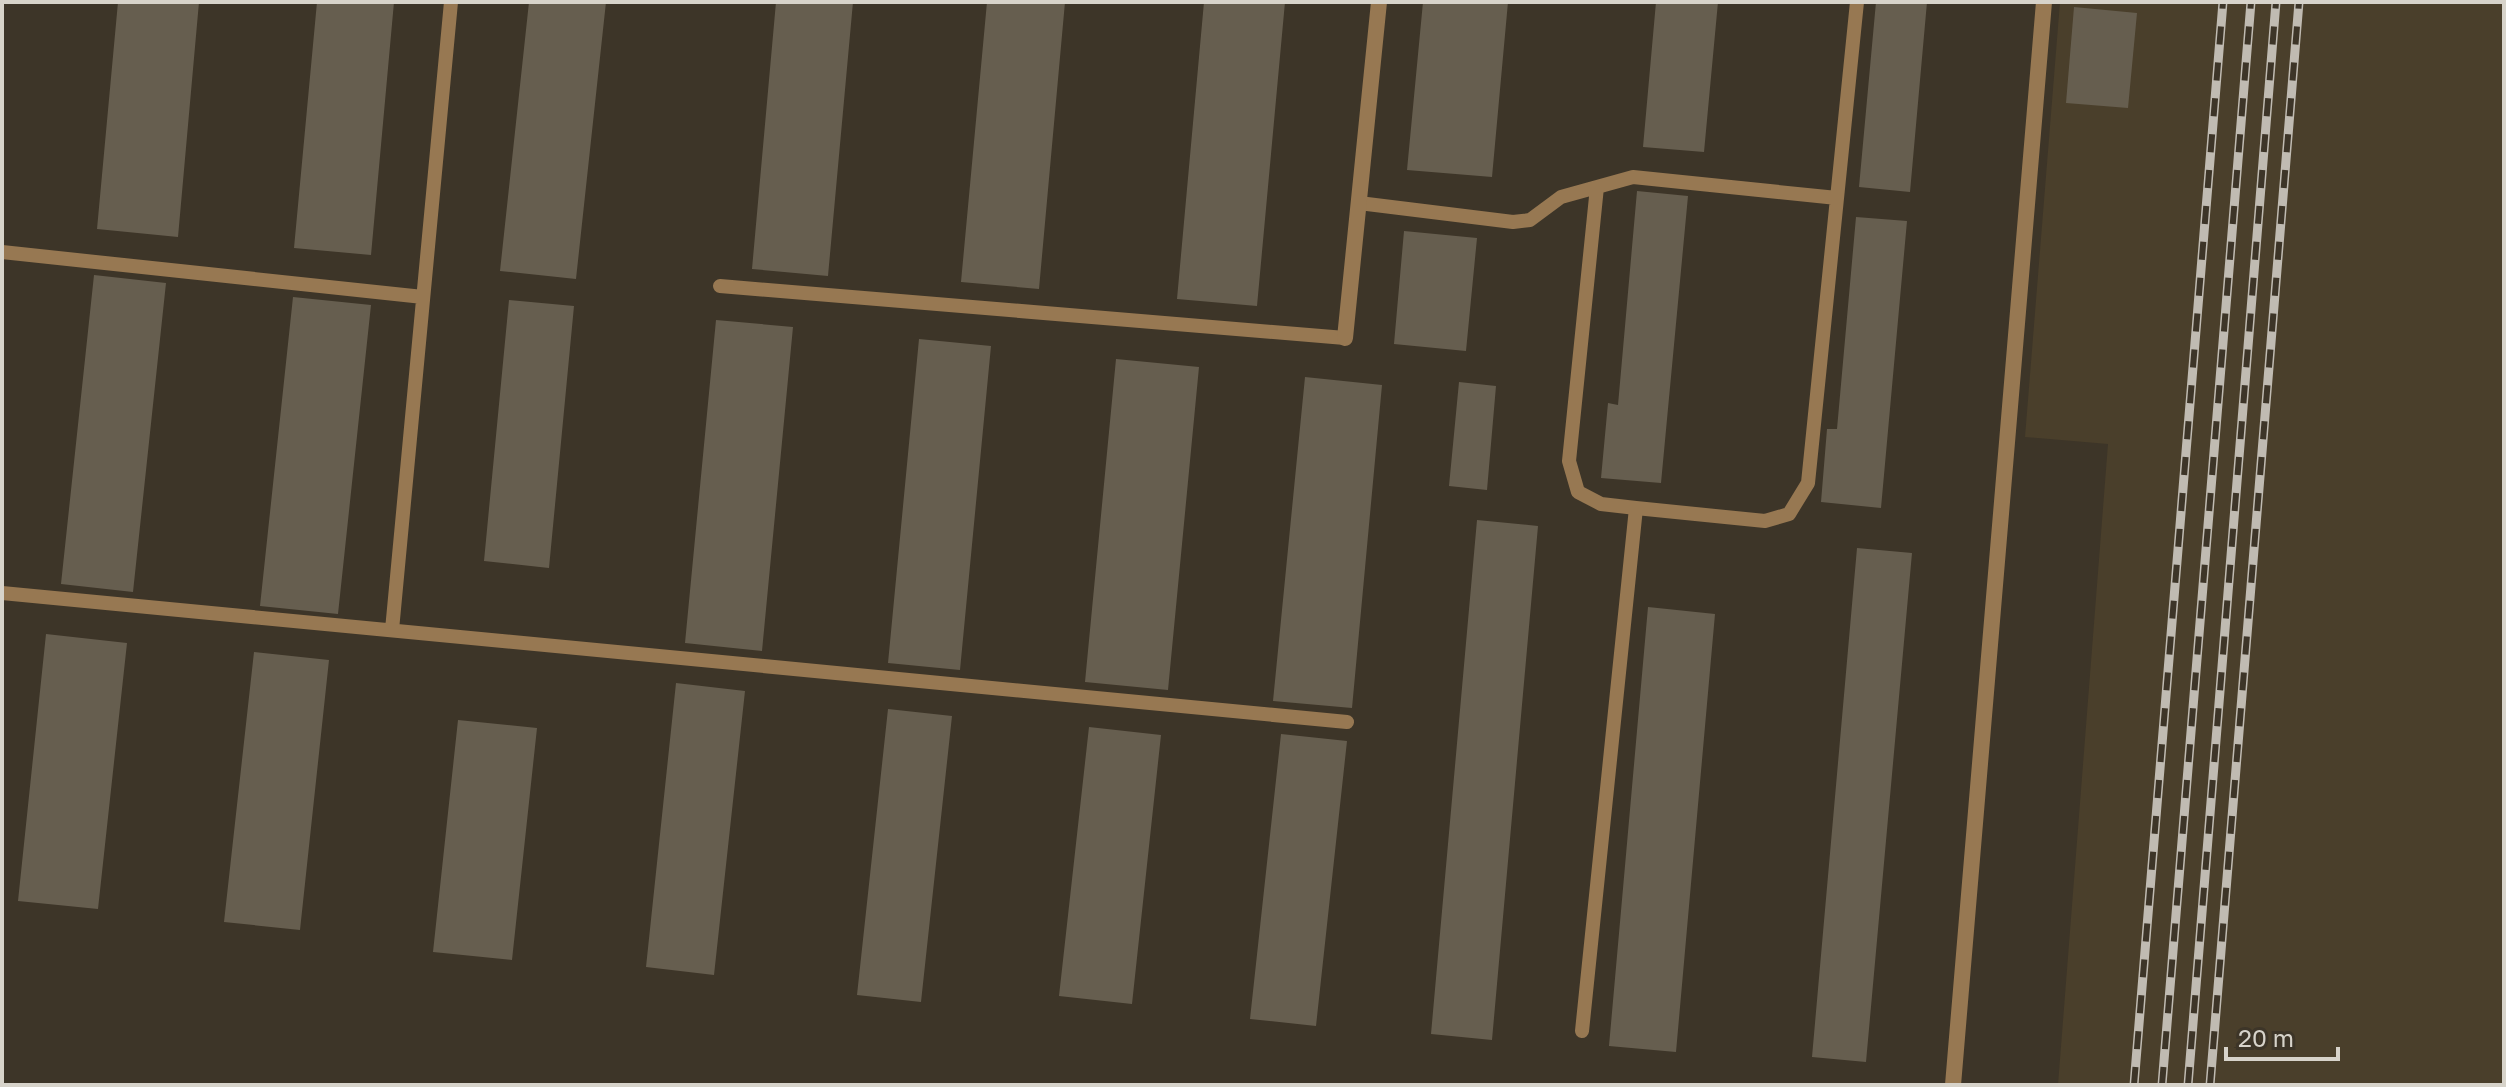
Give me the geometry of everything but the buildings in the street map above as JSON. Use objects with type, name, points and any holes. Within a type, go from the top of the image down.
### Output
[{"type":"street","points":[[1345,338],[1379,2]]},
{"type":"street","points":[[1953,1085],[2044,2]]},
{"type":"lane","points":[[392,630],[451,2]]},
{"type":"lane","points":[[1597,187],[1569,461],[1578,492],[1601,504],[1636,508],[1765,521],[1789,514],[1808,483],[1857,2]]},
{"type":"lane","points":[[1359,203],[1513,222],[1530,220],[1561,197],[1633,177],[1837,198]]},
{"type":"lane","points":[[2,252],[423,297]]},
{"type":"lane","points":[[720,286],[1345,338]]},
{"type":"lane","points":[[1582,1031],[1636,508]]},
{"type":"lane","points":[[2,593],[1347,722]]},
{"type":"shaded area","points":[[2060,2],[2504,2],[2504,1085],[2058,1085],[2108,444],[2025,437]]},
{"type":"railway","points":[[2134,1085],[2223,2]]},
{"type":"railway","points":[[2162,1085],[2251,2]]},
{"type":"railway","points":[[2188,1085],[2276,2]]},
{"type":"railway","points":[[2210,1085],[2299,2]]}]
